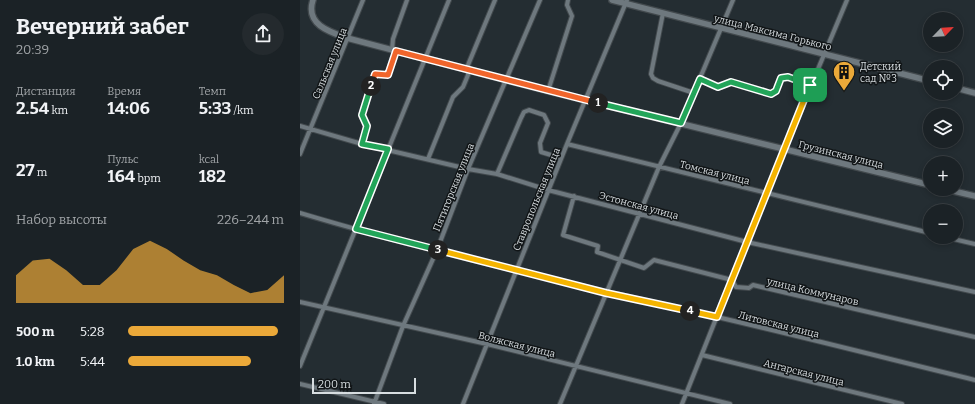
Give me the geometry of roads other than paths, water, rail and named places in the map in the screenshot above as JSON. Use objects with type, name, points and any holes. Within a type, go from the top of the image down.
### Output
[{"type":"main road","name":"Грузинская улица","points":[[313,0],[312,15],[324,29],[347,38],[506,81],[923,183]]},
{"type":"main road","name":"улица Максима Горького","points":[[612,0],[626,2],[663,13],[923,79]]},
{"type":"main road","points":[[963,90],[975,93]]},
{"type":"main road","points":[[963,193],[975,196]]},
{"type":"street","name":"Сальская улица","points":[[300,154],[363,0]]},
{"type":"street","points":[[362,144],[367,126],[362,115],[375,74],[388,75],[394,51],[393,40],[406,0]]},
{"type":"street","points":[[300,366],[449,0]]},
{"type":"street","points":[[428,159],[453,97],[463,87],[468,71],[468,65],[495,0]]},
{"type":"street","name":"Пятигорская улица","points":[[374,403],[404,326],[437,250],[468,169],[540,0]]},
{"type":"street","points":[[548,91],[572,16],[566,5],[568,0]]},
{"type":"street","points":[[560,404],[659,167],[681,123],[733,0]]},
{"type":"street","points":[[682,404],[810,85],[847,0]]},
{"type":"street","name":"Ставропольская улица","points":[[463,404],[566,144],[626,2]]},
{"type":"street","points":[[663,13],[651,74],[653,78],[658,81],[694,93]]},
{"type":"street","points":[[700,79],[718,87],[731,82],[771,94],[776,91],[781,78],[788,77],[810,85]]},
{"type":"street","points":[[497,174],[520,118],[524,112],[529,110],[544,115],[548,123],[540,143],[541,152],[561,158]]},
{"type":"street","name":"Эстонская улица","points":[[300,126],[362,144],[468,169],[497,174],[548,190],[747,242],[975,292]]},
{"type":"street","name":"Томская улица","points":[[566,144],[923,231]]},
{"type":"street","name":"улица Коммунаров","points":[[574,196],[563,235],[598,246],[597,252],[644,268],[654,260],[732,280],[736,287],[749,288],[753,285],[975,337]]},
{"type":"street","name":"Литовская улица","points":[[300,213],[356,229],[606,293],[717,317],[975,380]]},
{"type":"street","points":[[963,241],[975,244]]},
{"type":"street","name":"Волжская улица","points":[[300,302],[487,344],[730,404]]},
{"type":"street","name":"Ангарская улица","points":[[702,356],[902,404]]},
{"type":"street","points":[[300,384],[374,403],[384,404]]},
{"type":"place","name":"Детский сад №3","points":[[844,92]]}]
